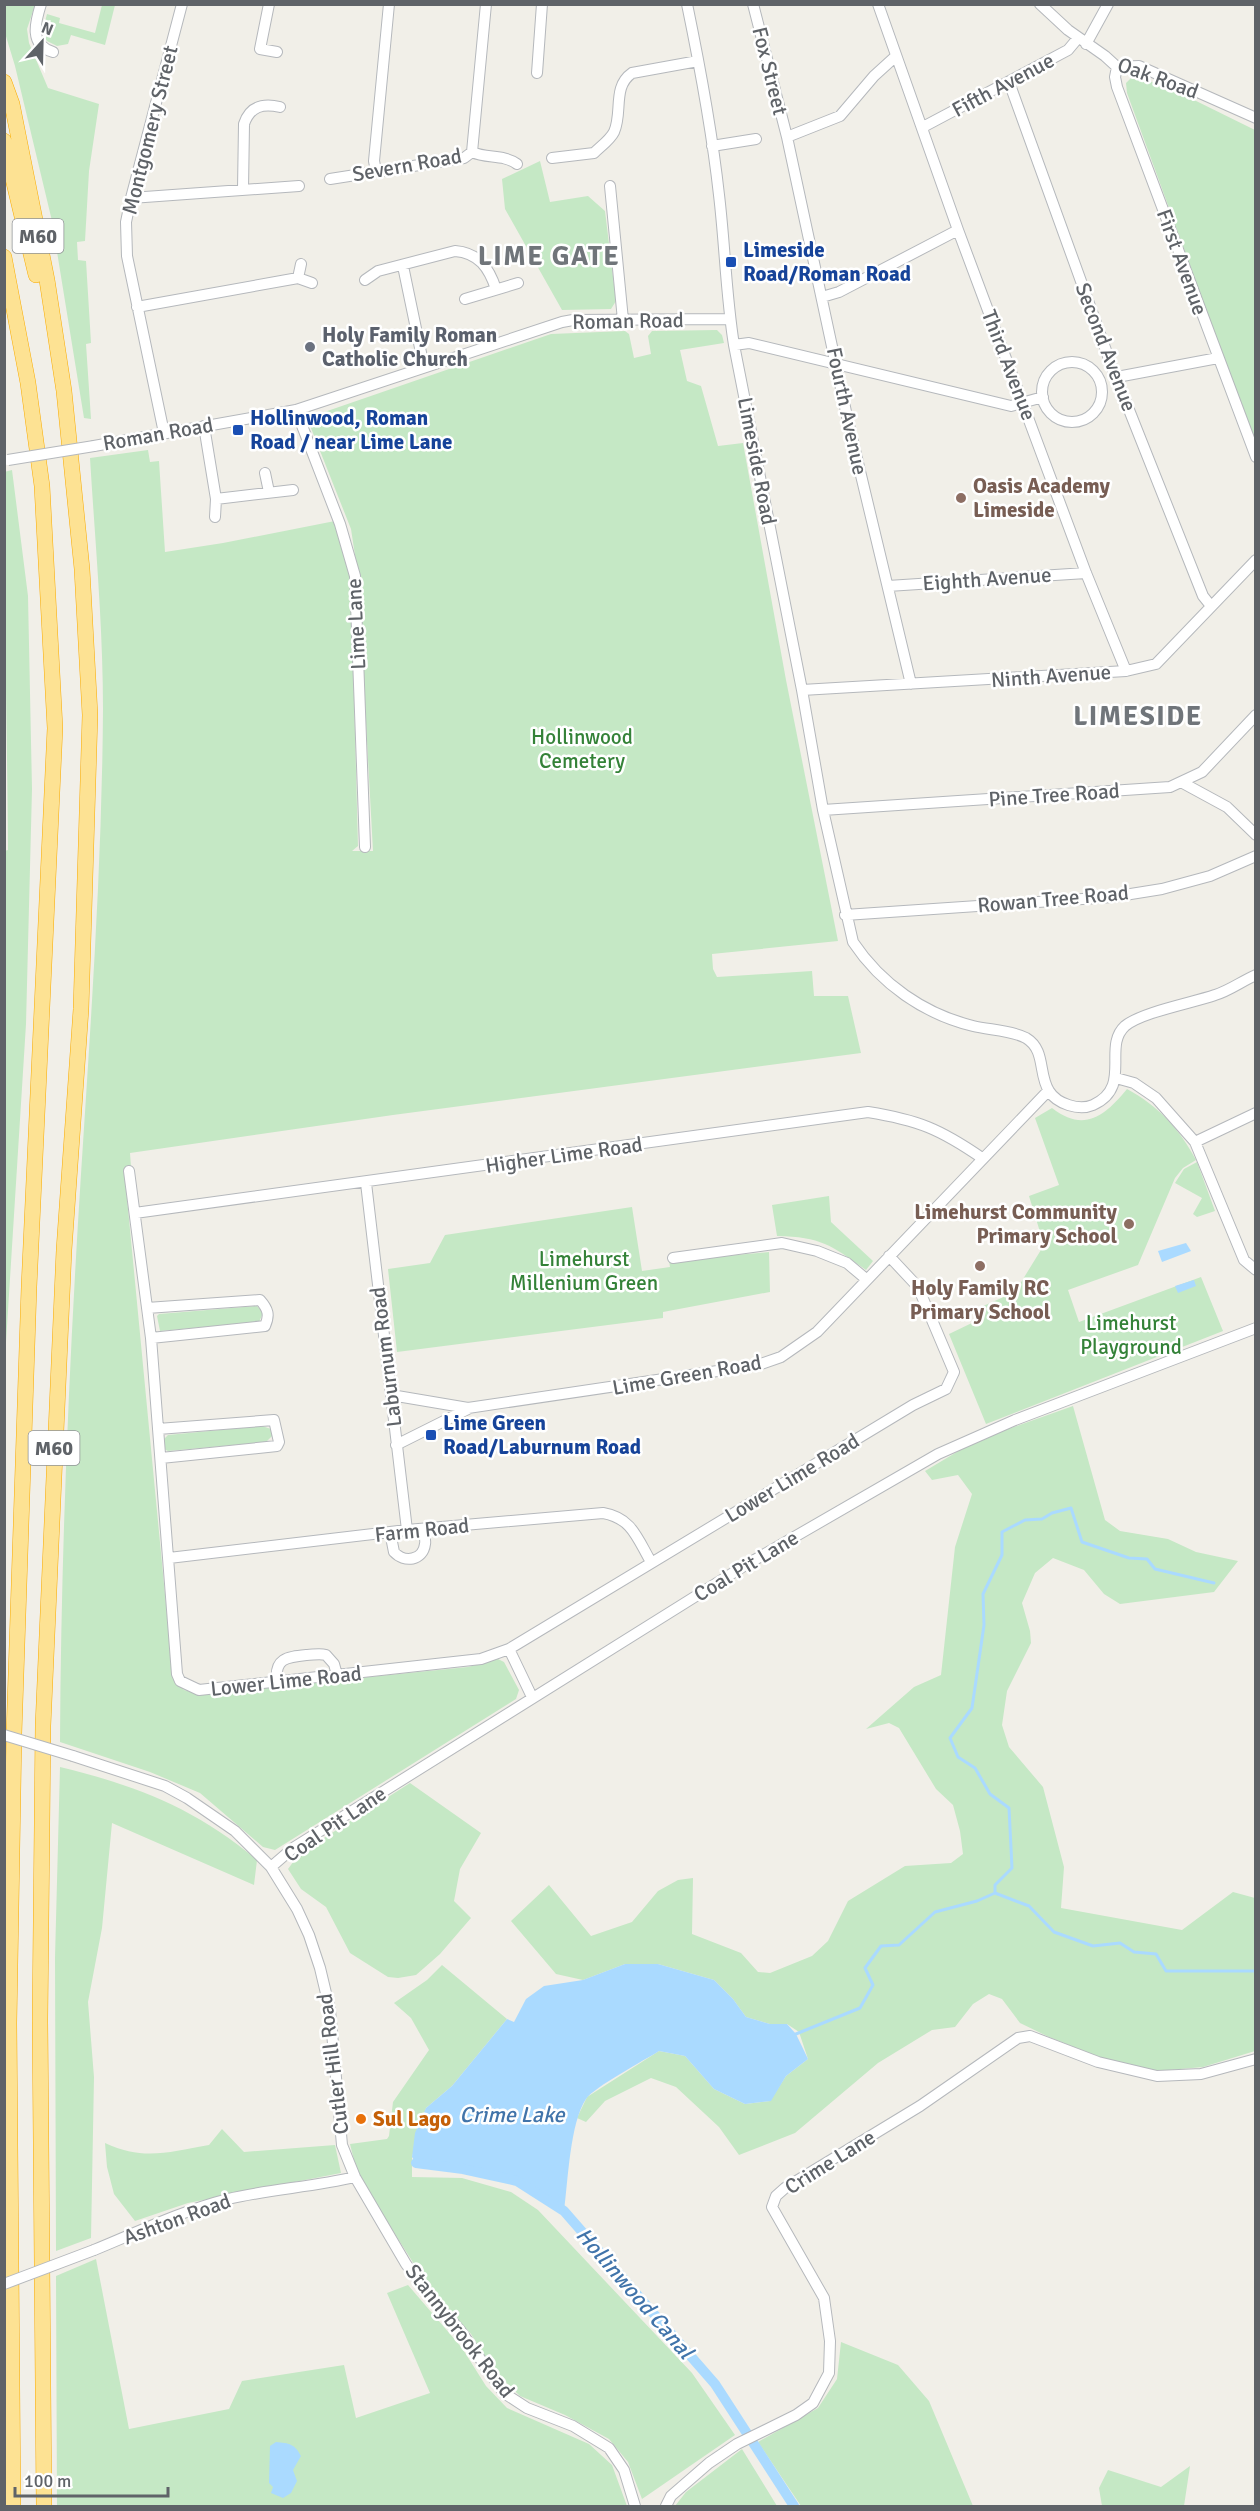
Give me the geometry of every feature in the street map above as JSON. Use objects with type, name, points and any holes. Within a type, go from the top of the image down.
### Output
[{"type":"highway","name":"M60","points":[[4,82],[12,104],[45,268],[64,391],[82,569],[90,716],[81,1009],[64,1250],[44,1726],[40,2031],[44,2506]]},
{"type":"highway","name":"M60","points":[[4,141],[64,391]]},
{"type":"highway","name":"M60","points":[[4,257],[28,383],[42,486],[55,728],[29,1287],[14,1734],[9,2023],[13,2506]]},
{"type":"highway","name":"M60","points":[[4,272],[11,288]]},
{"type":"street","points":[[41,4],[36,21],[36,37],[41,45],[53,52]]},
{"type":"street","name":"Montgomery Street","points":[[164,433],[137,307],[125,237],[131,198],[182,4]]},
{"type":"street","points":[[269,4],[260,49],[277,52]]},
{"type":"street","points":[[376,171],[374,160],[389,4]]},
{"type":"street","points":[[472,152],[486,4]]},
{"type":"street","points":[[537,73],[542,4]]},
{"type":"street","name":"Limeside Road","points":[[687,4],[719,193],[734,345],[802,690],[823,810],[845,915],[853,942],[864,958],[890,985],[920,1005],[956,1022],[1017,1035],[1030,1041],[1039,1054],[1048,1091]]},
{"type":"street","name":"Fox Street","points":[[753,4],[787,137]]},
{"type":"street","name":"Third Avenue","points":[[878,4],[958,230],[1086,573],[1126,671]]},
{"type":"street","name":"Oak Road","points":[[1040,4],[1082,41],[1106,56],[1117,67],[1139,66],[1256,118]]},
{"type":"street","points":[[1082,41],[1108,4]]},
{"type":"street","name":"Fifth Avenue","points":[[923,127],[1082,41]]},
{"type":"street","points":[[787,137],[840,116],[874,76],[896,56]]},
{"type":"street","points":[[552,158],[594,153],[613,134],[621,85],[632,73],[698,61]]},
{"type":"street","name":"First Avenue","points":[[1117,67],[1117,87],[1256,457]]},
{"type":"street","name":"Second Avenue","points":[[1009,82],[1114,372],[1203,596],[1211,606]]},
{"type":"street","points":[[243,189],[247,115],[257,106],[280,107]]},
{"type":"street","name":"Fourth Avenue","points":[[787,137],[848,421],[911,684]]},
{"type":"street","points":[[712,146],[756,139]]},
{"type":"street","name":"Severn Road","points":[[330,179],[464,158],[472,152],[480,156],[510,159],[517,164]]},
{"type":"street","points":[[131,198],[299,186]]},
{"type":"street","points":[[610,186],[623,320]]},
{"type":"street","points":[[822,297],[839,292],[958,230]]},
{"type":"street","points":[[364,280],[378,271],[403,266],[444,252],[465,252],[482,262],[492,277],[496,289]]},
{"type":"street","points":[[375,260],[378,271]]},
{"type":"street","points":[[298,278],[301,264]]},
{"type":"street","points":[[403,266],[424,367]]},
{"type":"street","points":[[137,307],[298,278],[312,283]]},
{"type":"street","points":[[465,299],[518,283]]},
{"type":"street","name":"Roman Road","points":[[6,460],[296,410],[562,322],[730,319]]},
{"type":"street","points":[[734,345],[749,343],[1011,406],[1042,397]]},
{"type":"street","points":[[1094,372],[1101,383],[1102,393],[1094,412],[1086,419],[1066,422],[1050,411],[1042,397],[1046,379],[1059,365],[1076,363],[1094,372],[1114,372],[1218,358]]},
{"type":"street","points":[[1102,393],[1121,390]]},
{"type":"street","name":"Lime Lane","points":[[296,410],[340,524],[355,576],[365,847]]},
{"type":"street","points":[[1030,421],[1050,411]]},
{"type":"street","points":[[204,426],[216,499],[215,517]]},
{"type":"street","points":[[265,473],[269,492]]},
{"type":"street","points":[[216,499],[293,490]]},
{"type":"street","name":"Ninth Avenue","points":[[802,690],[1126,671],[1156,664],[1256,560]]},
{"type":"street","name":"Eighth Avenue","points":[[888,586],[1086,573]]},
{"type":"street","name":"Pine Tree Road","points":[[823,810],[1170,787],[1202,772],[1256,715]]},
{"type":"street","points":[[1181,782],[1227,807],[1256,835]]},
{"type":"street","name":"Rowan Tree Road","points":[[845,915],[1112,897],[1162,889],[1210,876],[1256,856]]},
{"type":"street","points":[[1048,1091],[1061,1102],[1077,1108],[1093,1105],[1106,1095],[1116,1078],[1116,1041],[1127,1024],[1218,994],[1256,975]]},
{"type":"street","points":[[1116,1078],[1134,1083],[1156,1098],[1195,1142],[1244,1260],[1256,1270]]},
{"type":"street","name":"Lime Green Road","points":[[391,1395],[468,1408],[758,1365],[781,1357],[817,1332],[1048,1091]]},
{"type":"street","name":"Higher Lime Road","points":[[135,1213],[366,1183],[868,1112],[904,1118],[948,1134],[982,1158]]},
{"type":"street","points":[[1195,1142],[1256,1113]]},
{"type":"street","name":"Lower Lime Road","points":[[129,1171],[151,1338],[177,1674],[180,1681],[199,1690],[481,1659],[508,1649],[914,1405],[946,1389],[954,1372],[918,1287],[889,1256]]},
{"type":"street","name":"Laburnum Road","points":[[366,1183],[407,1530]]},
{"type":"street","points":[[673,1258],[782,1243],[817,1251],[847,1263],[866,1279]]},
{"type":"street","points":[[147,1308],[260,1300],[266,1307],[268,1317],[265,1326],[151,1338]]},
{"type":"street","name":"Coal Pit Lane","points":[[271,1867],[293,1848],[532,1697],[744,1566],[938,1454],[1015,1420],[1256,1328]]},
{"type":"street","name":"Lime Green Road","points":[[396,1445],[468,1408]]},
{"type":"street","points":[[158,1429],[274,1420],[279,1442],[277,1446],[161,1458]]},
{"type":"street","name":"Farm Road","points":[[169,1558],[407,1530],[603,1513],[617,1515],[628,1524],[651,1562]]},
{"type":"street","points":[[390,1532],[394,1552],[402,1558],[412,1559],[420,1555],[425,1547],[423,1529]]},
{"type":"street","points":[[508,1649],[532,1697]]},
{"type":"street","points":[[277,1682],[276,1672],[280,1663],[287,1657],[326,1655],[334,1664],[337,1675]]},
{"type":"street","name":"Cutler Hill Road","points":[[4,1735],[148,1780],[187,1797],[235,1831],[271,1867],[297,1909],[320,1968],[330,2010],[342,2145],[355,2177]]},
{"type":"street","name":"Crime Lane","points":[[666,2506],[671,2496],[709,2463],[737,2444],[796,2415],[813,2403],[829,2373],[830,2341],[824,2298],[772,2207],[776,2196],[786,2188],[920,2106],[1018,2038],[1030,2036],[1098,2062],[1157,2076],[1201,2074],[1256,2059]]},
{"type":"street","name":"Ashton Road","points":[[4,2284],[202,2206],[281,2188],[326,2184],[355,2177]]},
{"type":"street","name":"Stannybrook Road","points":[[355,2177],[406,2264],[432,2299],[460,2330],[504,2393],[527,2408],[573,2426],[609,2448],[624,2470],[635,2506]]},
{"type":"green space","points":[[4,5],[35,5],[27,29],[29,43],[48,88],[99,104],[89,171],[85,241],[77,242],[78,260],[86,261],[91,343],[86,344],[91,419],[84,418],[52,221],[5,33]]},
{"type":"green space","points":[[102,5],[115,5],[105,45],[71,35],[68,44],[57,46],[47,41],[42,33],[47,14],[60,18],[59,23],[95,33]]},
{"type":"green space","points":[[1137,76],[1186,96],[1255,130],[1255,443],[1127,93],[1126,83]]},
{"type":"green space","points":[[540,161],[550,202],[588,196],[605,211],[616,301],[611,309],[562,310],[505,209],[502,179]]},
{"type":"green space","name":"Hollinwood Cemetery","points":[[717,330],[722,335],[724,343],[680,350],[687,381],[701,386],[718,446],[743,443],[786,680],[838,941],[712,954],[713,969],[717,977],[812,971],[814,996],[848,996],[861,1053],[393,1115],[130,1153],[131,1167],[124,1167],[173,1678],[184,1690],[199,1694],[468,1667],[498,1659],[504,1662],[519,1690],[516,1699],[275,1850],[263,1847],[200,1793],[150,1772],[60,1742],[69,1387],[101,825],[102,646],[90,458],[148,450],[150,462],[159,461],[165,552],[335,521],[350,571],[351,583],[358,846],[352,851],[373,851],[358,575],[351,529],[307,418],[551,334],[625,331],[629,334],[634,358],[651,354],[648,336],[652,331]]},
{"type":"green space","points":[[12,470],[28,596],[32,789],[26,1024],[5,1358],[4,851],[8,850],[4,472]]},
{"type":"green space","name":"Limehurst Community Primary School","points":[[1127,1089],[1167,1119],[1196,1160],[1183,1168],[1175,1178],[1138,1265],[1068,1290],[1079,1322],[1201,1277],[1223,1331],[986,1424],[949,1334],[976,1321],[972,1311],[1015,1292],[1044,1245],[1029,1196],[1059,1185],[1035,1118],[1052,1108],[1074,1119],[1093,1118],[1110,1107]]},
{"type":"green space","points":[[1197,1162],[1215,1211],[1197,1217],[1193,1214],[1202,1198],[1175,1183],[1184,1169]]},
{"type":"green space","points":[[829,1196],[831,1222],[873,1261],[866,1270],[825,1244],[805,1238],[777,1236],[772,1205]]},
{"type":"green space","name":"Limehurst Millenium Green","points":[[632,1207],[642,1271],[670,1267],[669,1261],[769,1252],[770,1292],[663,1312],[663,1318],[397,1352],[388,1269],[430,1263],[445,1235]]},
{"type":"green space","points":[[257,1306],[263,1313],[259,1322],[160,1331],[157,1316],[159,1314]]},
{"type":"green space","points":[[1073,1406],[1105,1520],[1120,1531],[1168,1539],[1196,1552],[1238,1561],[1214,1592],[1120,1604],[1104,1594],[1084,1570],[1053,1558],[1035,1573],[1022,1603],[1031,1643],[1007,1691],[1002,1725],[1009,1747],[1043,1787],[1064,1867],[1061,1908],[1182,1930],[1233,1892],[1255,1898],[1255,2051],[1203,2067],[1158,2071],[1102,2058],[1049,2037],[1020,2023],[1002,1999],[989,1994],[973,2004],[955,2027],[932,2030],[878,2063],[795,2133],[739,2155],[719,2127],[676,2087],[651,2078],[605,2101],[586,2122],[577,2118],[587,2097],[659,2051],[685,2056],[714,2089],[745,2104],[770,2101],[786,2076],[808,2059],[799,2032],[787,2024],[770,2024],[746,2017],[733,1999],[714,1980],[658,1964],[625,1964],[583,1980],[556,1974],[511,1921],[549,1885],[591,1936],[632,1922],[658,1891],[678,1880],[693,1878],[692,1934],[741,1953],[758,1972],[770,1973],[812,1956],[828,1941],[848,1901],[905,1866],[951,1863],[963,1854],[953,1805],[936,1789],[899,1728],[889,1723],[866,1729],[914,1687],[941,1675],[955,1547],[972,1494],[958,1475],[932,1480],[925,1471],[977,1440]]},
{"type":"green space","points":[[262,1426],[271,1429],[273,1435],[266,1442],[168,1451],[164,1449],[163,1440],[168,1435]]},
{"type":"green space","points":[[60,1767],[114,1782],[164,1801],[211,1826],[257,1860],[254,1885],[112,1823],[102,1928],[88,2002],[94,2077],[91,2238],[56,2251],[55,1958]]},
{"type":"green space","points":[[410,1783],[481,1833],[460,1869],[454,1901],[471,1918],[440,1954],[416,1975],[398,1978],[388,1977],[350,1953],[326,1907],[301,1889],[288,1869],[299,1854]]},
{"type":"green space","points":[[442,1965],[507,2019],[452,2086],[426,2108],[412,2157],[412,2177],[462,2178],[511,2192],[538,2210],[692,2373],[735,2435],[642,2499],[628,2462],[609,2439],[565,2415],[520,2396],[492,2369],[471,2334],[428,2286],[358,2176],[350,2144],[387,2139],[393,2102],[429,2050],[411,2018],[394,2003],[427,1980]]},
{"type":"green space","points":[[222,2129],[244,2152],[335,2145],[341,2173],[188,2203],[135,2221],[114,2194],[107,2167],[105,2143],[132,2152],[168,2152],[209,2145]]},
{"type":"green space","points":[[96,2259],[129,2429],[229,2409],[242,2381],[344,2365],[356,2418],[430,2393],[387,2293],[408,2285],[462,2348],[486,2386],[507,2408],[589,2444],[612,2465],[627,2506],[57,2506],[56,2276]]},
{"type":"green space","points":[[841,2342],[898,2365],[929,2401],[973,2506],[801,2506],[758,2442],[818,2408],[837,2379]]},
{"type":"green space","points":[[742,2449],[777,2506],[675,2506],[686,2492]]},
{"type":"green space","points":[[1190,2466],[1184,2506],[1102,2506],[1099,2488],[1108,2470],[1161,2487]]},
{"type":"water","points":[[1186,1243],[1191,1251],[1162,1262],[1158,1251]]},
{"type":"water","points":[[1194,1280],[1196,1286],[1178,1293],[1175,1286]]},
{"type":"water","name":"Crime Lake","points":[[625,1964],[658,1964],[714,1980],[733,1999],[746,2017],[770,2024],[787,2024],[796,2034],[808,2059],[786,2076],[771,2101],[745,2104],[714,2089],[685,2056],[659,2051],[609,2081],[586,2099],[576,2122],[564,2211],[517,2181],[463,2169],[416,2163],[412,2157],[415,2133],[426,2108],[452,2086],[507,2019],[514,2022],[526,1999],[544,1986],[583,1980]]},
{"type":"water","points":[[276,2442],[291,2445],[301,2456],[293,2470],[297,2481],[291,2493],[283,2498],[271,2493],[273,2487],[269,2483],[270,2446]]},
{"type":"waterway","points":[[995,1893],[995,1885],[1012,1868],[1009,1808],[990,1794],[975,1768],[958,1757],[950,1738],[972,1708],[984,1625],[983,1594],[1002,1555],[1002,1532],[1025,1520],[1042,1519],[1052,1513],[1071,1508],[1082,1542],[1129,1558],[1147,1559],[1155,1569],[1214,1583]]},
{"type":"waterway","points":[[796,2034],[860,2008],[873,1985],[865,1968],[881,1946],[899,1945],[935,1912],[977,1901],[995,1893],[1029,1906],[1054,1932],[1093,1946],[1120,1943],[1134,1952],[1156,1954],[1166,1971],[1256,1971]]},
{"type":"waterway","name":"Hollinwood Canal","points":[[416,2163],[463,2169],[517,2181],[564,2211],[715,2384],[794,2506]]},
{"type":"place","name":"Limeside Road/Roman Road","points":[[731,262]]},
{"type":"place","name":"Holy Family Roman Catholic Church","points":[[310,347]]},
{"type":"place","name":"Hollinwood, Roman Road / near Lime Lane","points":[[238,430]]},
{"type":"place","name":"Oasis Academy Limeside","points":[[961,498]]},
{"type":"place","name":"Limehurst Community Primary School","points":[[1129,1224]]},
{"type":"place","name":"Holy Family RC Primary School","points":[[980,1266]]},
{"type":"place","name":"Lime Green Road/Laburnum Road","points":[[431,1435]]},
{"type":"place","name":"Sul Lago","points":[[361,2119]]},
{"type":"district","name":"LIME GATE","points":[[549,256]]},
{"type":"district","name":"LIMESIDE","points":[[1138,716]]},
{"type":"park label","name":"Limehurst Playground","points":[[1131,1335]]}]
